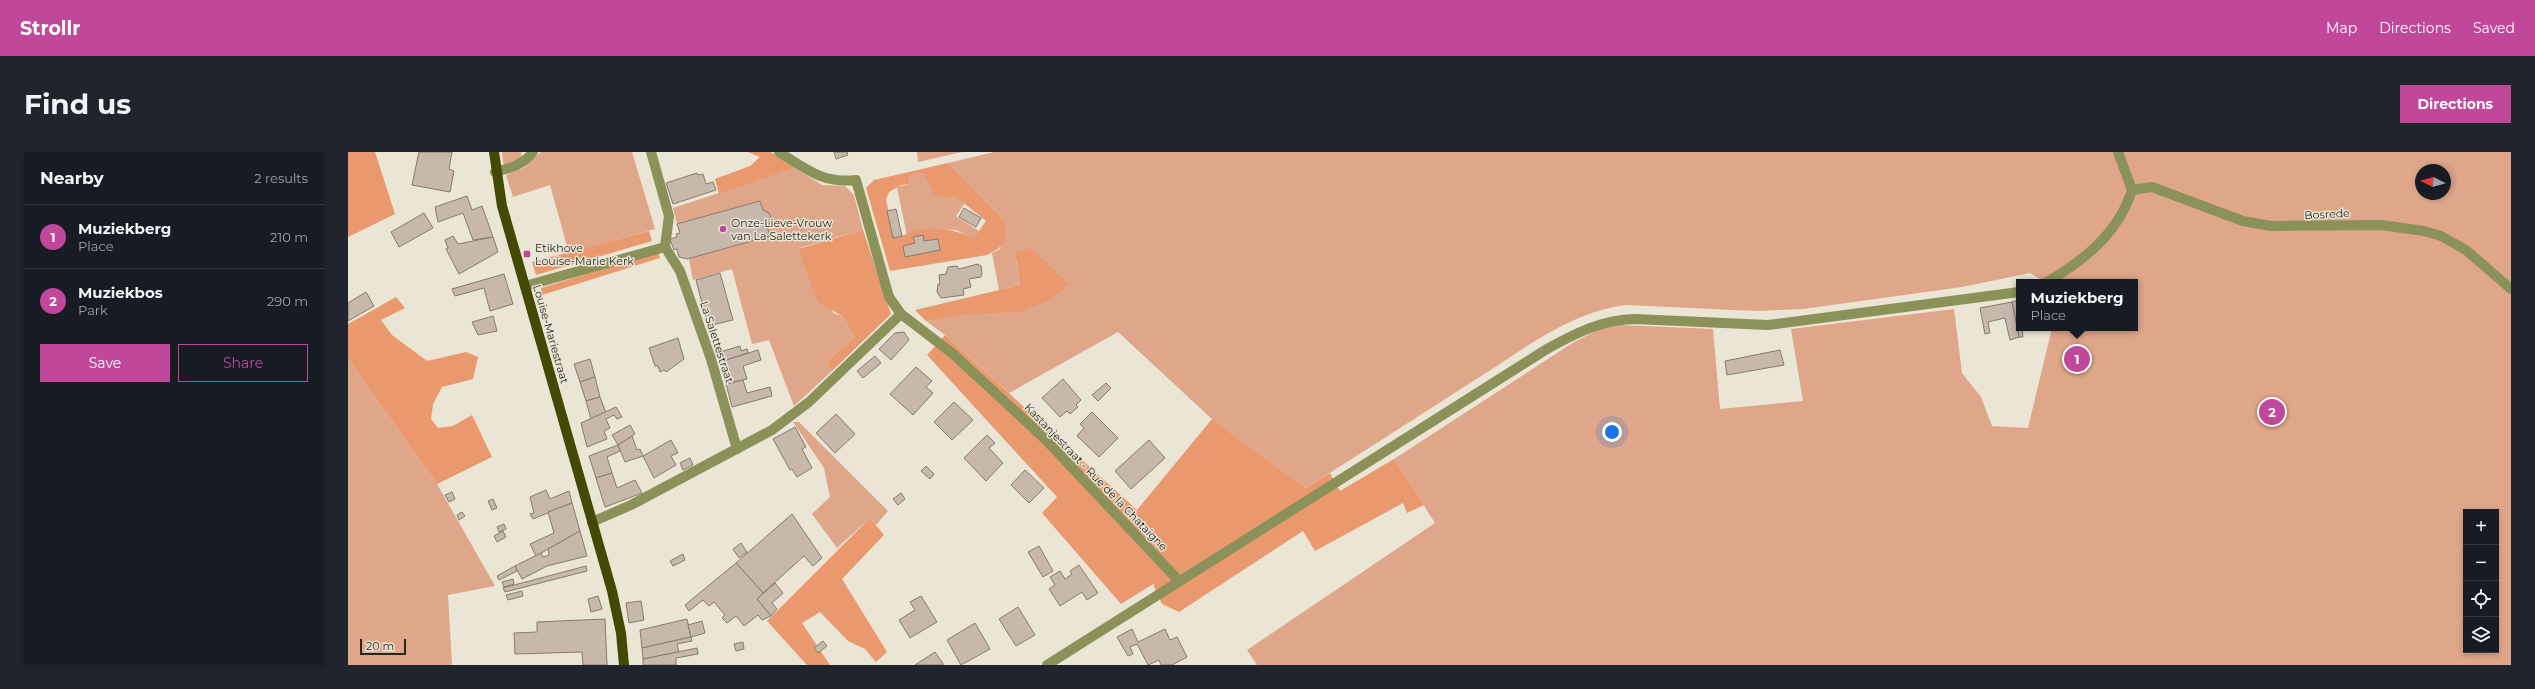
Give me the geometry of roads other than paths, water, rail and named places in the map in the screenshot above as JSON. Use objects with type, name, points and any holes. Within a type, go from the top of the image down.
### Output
[{"type":"main road","name":"Louise-Mariestraat","points":[[494,152],[502,206],[606,572],[621,633],[624,665]]},
{"type":"street","points":[[496,172],[512,168],[526,160],[533,152]]},
{"type":"street","points":[[525,286],[664,247],[669,216],[650,152]]},
{"type":"street","name":"Kastanjestraat - Rue de la Chataigne","points":[[779,152],[822,178],[839,182],[856,180],[889,297],[901,314],[952,353],[1045,439],[1179,581]]},
{"type":"street","points":[[2052,279],[2084,259],[2104,238],[2127,207],[2132,190],[2118,152]]},
{"type":"street","name":"Bosrede","points":[[2132,190],[2152,187],[2236,219],[2271,226],[2381,225],[2424,231],[2441,236],[2466,250],[2511,289]]},
{"type":"street","name":"La Salettestraat","points":[[664,247],[680,271],[711,359],[737,449]]},
{"type":"street","points":[[1047,665],[1547,349],[1574,334],[1598,324],[1635,319],[1768,325],[2016,292]]},
{"type":"street","points":[[592,522],[631,505],[757,439],[788,420],[901,314]]},
{"type":"place","name":"Onze-Lieve-Vrouw van La Salettekerk","points":[[723,229]]},
{"type":"place","name":"Etikhove Louise-Marie Kerk","points":[[527,254]]},
{"type":"place","name":"Muziekberg","points":[[2077,359]]},
{"type":"place","name":"Muziekbos","points":[[2272,412]]}]
